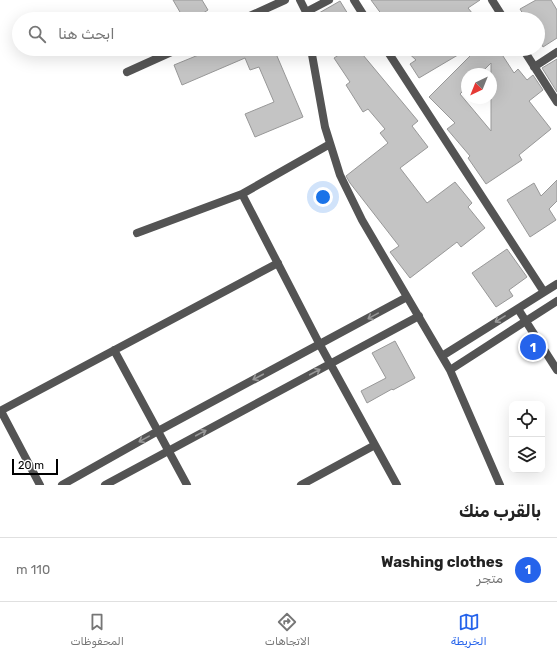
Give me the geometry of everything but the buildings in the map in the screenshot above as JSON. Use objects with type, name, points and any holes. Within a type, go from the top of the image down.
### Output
[{"type":"street","points":[[258,12],[285,0]]},
{"type":"street","points":[[300,0],[305,12]]},
{"type":"street","points":[[311,12],[329,0]]},
{"type":"street","points":[[354,0],[362,12]]},
{"type":"street","points":[[492,0],[500,12]]},
{"type":"street","points":[[534,67],[557,52]]},
{"type":"street","points":[[127,72],[162,56]]},
{"type":"street","points":[[312,56],[325,127],[340,175],[362,220],[450,370],[500,485]]},
{"type":"street","points":[[391,56],[544,292]]},
{"type":"street","points":[[527,56],[557,102]]},
{"type":"street","points":[[137,233],[242,194],[330,144]]},
{"type":"street","points":[[242,194],[320,345],[397,485]]},
{"type":"street","points":[[40,485],[0,411],[278,263]]},
{"type":"street","points":[[442,356],[557,284]]},
{"type":"street","points":[[62,485],[158,431],[407,297]]},
{"type":"street","points":[[450,370],[557,301]]},
{"type":"street","points":[[518,308],[557,370]]},
{"type":"street","points":[[104,485],[419,316]]},
{"type":"street","points":[[114,350],[187,485]]},
{"type":"street","points":[[301,485],[375,445]]},
{"type":"place","name":"Washing clothes","points":[[533,347]]}]
